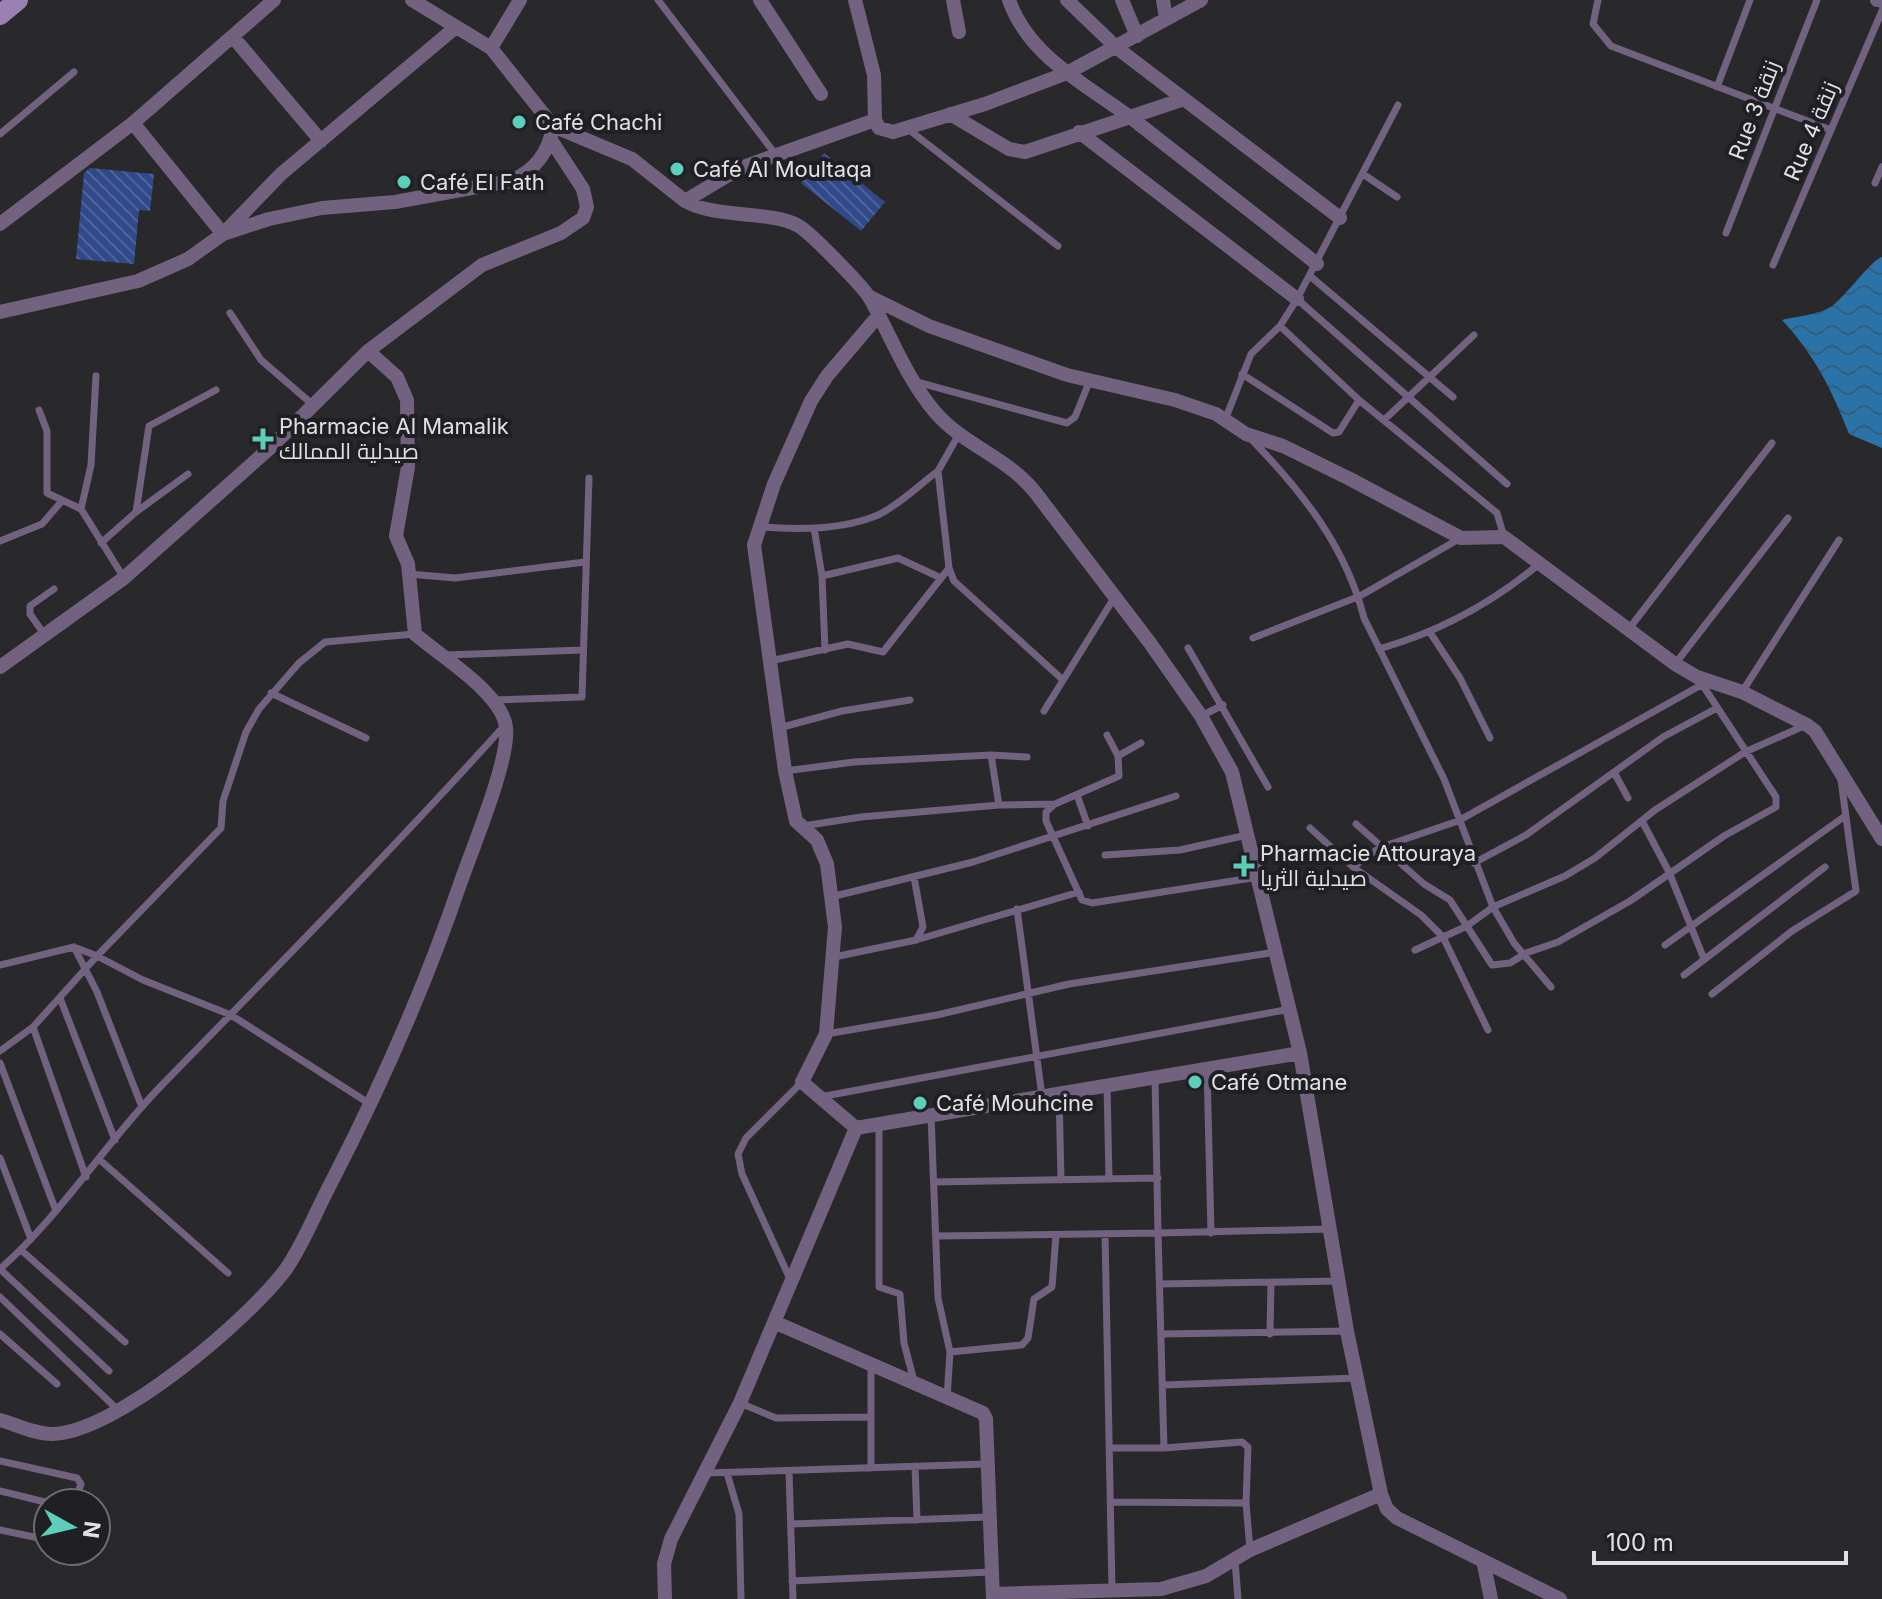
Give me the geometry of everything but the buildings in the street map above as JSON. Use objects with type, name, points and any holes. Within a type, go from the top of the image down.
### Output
[{"type":"main road","points":[[0,15],[18,0]]},
{"type":"street","points":[[0,224],[133,123],[274,0]]},
{"type":"street","points":[[0,667],[124,578],[260,457],[368,351],[482,265],[561,233],[583,218],[587,207],[583,189],[552,133],[491,48],[412,0]]},
{"type":"street","points":[[491,48],[520,0]]},
{"type":"street","points":[[760,0],[821,94]]},
{"type":"street","points":[[855,0],[874,75],[875,120],[885,131],[906,128],[950,114],[1067,73],[1201,0]]},
{"type":"street","points":[[953,0],[959,32]]},
{"type":"street","points":[[1009,0],[1023,31],[1067,73],[1129,116],[1314,270]]},
{"type":"street","points":[[1067,0],[1117,48],[1340,218]]},
{"type":"street","points":[[1122,0],[1137,36]]},
{"type":"street","points":[[1163,0],[1166,19]]},
{"type":"street","points":[[0,312],[138,281],[188,259],[223,234],[281,174],[456,27]]},
{"type":"street","points":[[233,37],[321,141]]},
{"type":"street","points":[[950,114],[1017,152],[1034,151],[1079,132],[1184,99]]},
{"type":"street","points":[[685,201],[717,179],[875,120]]},
{"type":"street","points":[[133,123],[223,234]]},
{"type":"street","points":[[1079,132],[1297,299]]},
{"type":"street","points":[[552,133],[623,154],[685,201],[710,211],[780,220],[802,228],[870,297],[929,326],[1090,380],[1175,400],[1225,421],[1246,434],[1283,446],[1461,538],[1504,537],[1627,631],[1700,681],[1742,692],[1807,725],[1882,839]]},
{"type":"street","points":[[223,234],[269,219],[322,208],[395,202],[511,181],[537,163],[552,133]]},
{"type":"street","points":[[870,297],[934,411],[1018,471],[1115,596],[1201,716],[1232,772],[1300,1053],[1347,1331],[1381,1494],[1387,1509],[1397,1518],[1484,1565],[1560,1599]]},
{"type":"street","points":[[856,1128],[802,1082],[826,1034],[834,957],[831,897],[822,851],[795,819],[777,729],[754,552],[759,527],[811,401],[827,376],[878,316]]},
{"type":"street","points":[[0,1420],[38,1432],[57,1433],[118,1410],[174,1373],[226,1332],[286,1268],[370,1104],[428,974],[500,762],[506,724],[493,700],[415,634],[409,574],[396,536],[408,467],[406,394],[397,377],[368,351]]},
{"type":"street","points":[[856,1128],[1300,1053]]},
{"type":"street","points":[[665,1599],[665,1557],[740,1403],[856,1128]]},
{"type":"street","points":[[774,1322],[983,1413],[993,1597],[1112,1592],[1142,1596],[1206,1576],[1250,1550],[1381,1494]]},
{"type":"street","points":[[1484,1565],[1491,1599]]},
{"type":"lane","points":[[658,0],[777,156]]},
{"type":"lane","points":[[1598,0],[1593,17],[1595,31],[1611,46],[1831,130]]},
{"type":"lane","points":[[1717,87],[1750,0]]},
{"type":"lane","name":"Rue 3 زنقة","points":[[1726,233],[1817,0]]},
{"type":"lane","name":"Rue 4 زنقة","points":[[1773,265],[1882,11]]},
{"type":"lane","points":[[0,134],[74,72]]},
{"type":"lane","points":[[1225,421],[1251,354],[1280,326],[1297,299],[1398,105]]},
{"type":"lane","points":[[906,128],[1058,246]]},
{"type":"lane","points":[[1875,183],[1882,167]]},
{"type":"lane","points":[[1363,174],[1397,197]]},
{"type":"lane","points":[[1314,270],[1453,397]]},
{"type":"lane","points":[[1297,299],[1507,484]]},
{"type":"lane","points":[[230,313],[261,360],[312,404]]},
{"type":"lane","points":[[1280,326],[1359,400],[1497,513],[1504,537]]},
{"type":"lane","points":[[1384,420],[1474,335]]},
{"type":"lane","points":[[1242,374],[1333,433],[1339,432],[1359,400]]},
{"type":"lane","points":[[81,509],[91,465],[96,376]]},
{"type":"lane","points":[[917,382],[1067,423],[1075,417],[1090,380]]},
{"type":"lane","points":[[136,512],[149,426],[216,390]]},
{"type":"lane","points":[[39,410],[47,431],[45,487],[49,495],[81,509],[124,578]]},
{"type":"lane","points":[[759,527],[814,528],[881,514],[938,471],[960,432]]},
{"type":"lane","points":[[1246,434],[1315,511],[1344,559],[1360,596],[1364,618],[1444,779],[1493,907],[1514,943],[1526,953],[1551,987]]},
{"type":"lane","points":[[1627,631],[1772,443]]},
{"type":"lane","points":[[938,471],[949,568],[961,591],[1063,680]]},
{"type":"lane","points":[[101,543],[136,512],[188,474]]},
{"type":"lane","points":[[493,700],[581,698],[589,478]]},
{"type":"lane","points":[[0,541],[36,527],[61,502]]},
{"type":"lane","points":[[1675,664],[1788,518]]},
{"type":"lane","points":[[814,528],[822,576],[825,650]]},
{"type":"lane","points":[[1253,638],[1360,596],[1461,538]]},
{"type":"lane","points":[[1742,692],[1839,540]]},
{"type":"lane","points":[[822,576],[898,558],[941,578]]},
{"type":"lane","points":[[409,574],[455,578],[585,562]]},
{"type":"lane","points":[[1379,649],[1431,634],[1514,586],[1539,564]]},
{"type":"lane","points":[[768,662],[848,644],[883,652],[949,568]]},
{"type":"lane","points":[[46,636],[30,614],[30,606],[54,589]]},
{"type":"lane","points":[[1044,711],[1115,596]]},
{"type":"lane","points":[[0,1051],[33,1027],[221,828],[223,801],[238,751],[252,721],[271,693],[320,643],[415,634]]},
{"type":"lane","points":[[1431,634],[1460,678],[1490,738]]},
{"type":"lane","points":[[1188,648],[1268,787]]},
{"type":"lane","points":[[441,655],[582,650]]},
{"type":"lane","points":[[1353,867],[1379,848],[1458,821],[1700,681],[1776,797],[1776,807],[1724,836],[1630,901],[1510,963],[1492,965],[1450,900],[1379,848],[1356,824]]},
{"type":"lane","points":[[271,693],[366,738]]},
{"type":"lane","points":[[777,729],[842,711],[910,700]]},
{"type":"lane","points":[[1201,716],[1223,705]]},
{"type":"lane","points":[[1474,863],[1526,835],[1663,737],[1717,708]]},
{"type":"lane","points":[[109,1371],[0,1269],[86,1177],[142,1107],[506,724]]},
{"type":"lane","points":[[1415,950],[1467,926],[1493,907],[1565,876],[1745,752],[1807,725]]},
{"type":"lane","points":[[801,826],[861,817],[999,805],[1055,804],[1119,776],[1118,756],[1107,735]]},
{"type":"lane","points":[[1118,756],[1141,743]]},
{"type":"lane","points":[[991,755],[999,805]]},
{"type":"lane","points":[[785,771],[854,762],[991,755],[1027,757]]},
{"type":"lane","points":[[1712,994],[1792,931],[1856,891],[1841,773]]},
{"type":"lane","points":[[1615,774],[1628,798]]},
{"type":"lane","points":[[1077,795],[1088,826]]},
{"type":"lane","points":[[831,897],[1054,838],[1176,796]]},
{"type":"lane","points":[[1055,804],[1046,816],[1082,900],[1092,903],[1258,877]]},
{"type":"lane","points":[[1665,945],[1688,925],[1845,816]]},
{"type":"lane","points":[[1642,821],[1669,872],[1704,959]]},
{"type":"lane","points":[[1310,828],[1353,867],[1421,915],[1443,937],[1488,1030]]},
{"type":"lane","points":[[1105,855],[1180,850],[1249,835]]},
{"type":"lane","points":[[1684,975],[1825,867]]},
{"type":"lane","points":[[914,877],[923,927],[916,940]]},
{"type":"lane","points":[[834,957],[916,940],[1079,892]]},
{"type":"lane","points":[[1017,909],[1042,1096]]},
{"type":"lane","points":[[74,947],[86,968],[142,1107]]},
{"type":"lane","points":[[0,965],[74,947],[143,980],[231,1015],[370,1104]]},
{"type":"lane","points":[[826,1034],[937,1015],[1029,993],[1278,952]]},
{"type":"lane","points":[[60,998],[115,1140]]},
{"type":"lane","points":[[820,1097],[1290,1009]]},
{"type":"lane","points":[[33,1027],[86,1177]]},
{"type":"lane","points":[[0,1063],[56,1211]]},
{"type":"lane","points":[[1207,1067],[1211,1233]]},
{"type":"lane","points":[[1155,1076],[1164,1448]]},
{"type":"lane","points":[[791,1281],[742,1174],[738,1154],[746,1138],[802,1082]]},
{"type":"lane","points":[[1107,1085],[1109,1179]]},
{"type":"lane","points":[[1059,1093],[1061,1180]]},
{"type":"lane","points":[[931,1115],[938,1298],[950,1352],[947,1398]]},
{"type":"lane","points":[[879,1124],[879,1287],[900,1294],[904,1343],[915,1384]]},
{"type":"lane","points":[[0,1158],[31,1239]]},
{"type":"lane","points":[[100,1160],[228,1273]]},
{"type":"lane","points":[[934,1182],[1158,1178]]},
{"type":"lane","points":[[936,1236],[1330,1229]]},
{"type":"lane","points":[[1105,1234],[1112,1592]]},
{"type":"lane","points":[[950,1352],[1022,1345],[1028,1338],[1034,1299],[1052,1287],[1056,1235]]},
{"type":"lane","points":[[21,1250],[125,1342]]},
{"type":"lane","points":[[1160,1284],[1339,1281]]},
{"type":"lane","points":[[1270,1334],[1271,1282]]},
{"type":"lane","points":[[0,1297],[118,1410]]},
{"type":"lane","points":[[1161,1334],[1347,1331]]},
{"type":"lane","points":[[0,1334],[57,1384]]},
{"type":"lane","points":[[871,1365],[871,1468]]},
{"type":"lane","points":[[1163,1385],[1357,1378]]},
{"type":"lane","points":[[740,1403],[776,1418],[871,1417]]},
{"type":"lane","points":[[1109,1448],[1164,1448],[1242,1442],[1248,1447],[1246,1503],[1250,1550]]},
{"type":"lane","points":[[0,1461],[77,1478],[80,1487]]},
{"type":"lane","points":[[706,1473],[986,1464]]},
{"type":"lane","points":[[915,1466],[917,1520]]},
{"type":"lane","points":[[789,1471],[793,1599]]},
{"type":"lane","points":[[727,1473],[739,1514],[741,1599]]},
{"type":"lane","points":[[0,1491],[32,1499]]},
{"type":"lane","points":[[1111,1502],[1246,1503]]},
{"type":"lane","points":[[791,1524],[989,1517]]},
{"type":"lane","points":[[0,1530],[32,1537]]},
{"type":"lane","points":[[1235,1560],[1238,1599]]},
{"type":"lane","points":[[792,1581],[991,1572]]},
{"type":"water","points":[[1882,257],[1882,448],[1849,434],[1821,373],[1782,320],[1832,306]]},
{"type":"place","name":"Café Chachi","points":[[519,122]]},
{"type":"place","name":"Café Al Moultaqa","points":[[677,169]]},
{"type":"place","name":"Café El Fath","points":[[404,182]]},
{"type":"place","name":"Pharmacie Al Mamalik صيدلية الممالك","points":[[263,439]]},
{"type":"place","name":"Pharmacie Attouraya صيدلية الثريا","points":[[1244,866]]},
{"type":"place","name":"Café Otmane","points":[[1195,1082]]},
{"type":"place","name":"Café Mouhcine","points":[[920,1103]]}]
